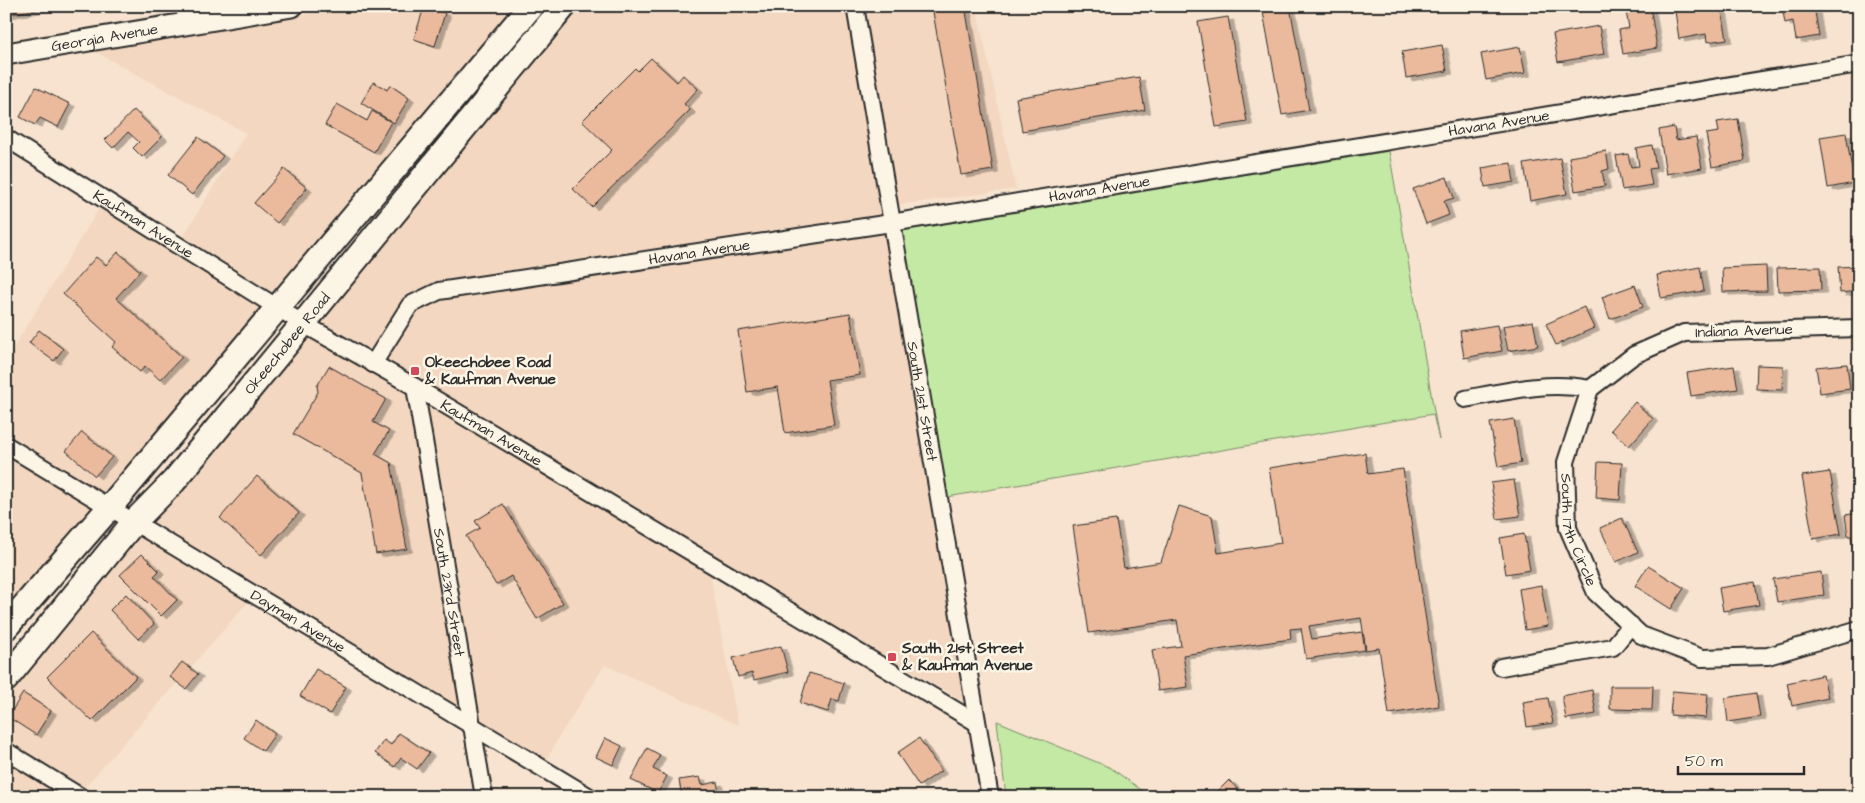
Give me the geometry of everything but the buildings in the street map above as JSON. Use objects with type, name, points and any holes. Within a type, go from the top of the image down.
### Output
[{"type":"main road","name":"Okeechobee Road","points":[[6,678],[134,522],[174,481],[564,6]]},
{"type":"main road","name":"Okeechobee Road","points":[[6,626],[110,507],[523,11]]},
{"type":"street","name":"Georgia Avenue","points":[[6,54],[185,14],[292,6]]},
{"type":"street","name":"South 21st Street","points":[[855,6],[890,223],[990,797]]},
{"type":"street","name":"Havana Avenue","points":[[373,364],[410,305],[439,291],[890,223],[1859,64]]},
{"type":"street","name":"Kaufman Avenue","points":[[6,138],[302,323],[415,387],[977,723]]},
{"type":"street","name":"Indiana Avenue","points":[[1590,389],[1634,355],[1684,333],[1859,328]]},
{"type":"street","points":[[1465,399],[1526,387],[1565,384],[1590,389]]},
{"type":"street","name":"South 23rd Street","points":[[415,387],[484,797]]},
{"type":"street","name":"South 17th Circle","points":[[1590,389],[1566,462],[1568,528],[1596,593],[1641,635],[1702,658],[1768,656],[1859,629]]},
{"type":"street","name":"Dayman Avenue","points":[[6,444],[590,797]]},
{"type":"street","points":[[1501,667],[1613,647],[1631,625]]},
{"type":"street","points":[[6,752],[81,797]]},
{"type":"shaded area","points":[[358,6],[519,6],[275,294],[183,237],[246,133],[90,49]]},
{"type":"shaded area","points":[[576,6],[847,6],[880,214],[437,281],[403,299],[370,351],[316,320]]},
{"type":"shaded area","points":[[864,6],[976,6],[1016,189],[897,205]]},
{"type":"shaded area","points":[[100,207],[263,309],[108,495],[6,434],[6,360]]},
{"type":"shaded area","points":[[884,234],[965,702],[847,634],[423,381],[422,376],[416,377],[386,360],[416,313],[442,300]]},
{"type":"shaded area","points":[[304,335],[407,393],[461,709],[149,520]]},
{"type":"shaded area","points":[[427,405],[713,576],[711,579],[738,725],[605,665],[558,738],[547,760],[480,720]]},
{"type":"shaded area","points":[[6,455],[96,509],[6,612]]},
{"type":"shaded area","points":[[136,534],[248,602],[84,788],[6,741],[6,693]]},
{"type":"shaded area","points":[[6,762],[63,797],[6,797]]},
{"type":"green space","points":[[1389,151],[1439,440],[1433,414],[947,497],[901,231]]},
{"type":"green space","points":[[997,721],[1111,768],[1151,797],[1006,797]]},
{"type":"place","name":"Okeechobee Road & Kaufman Avenue","points":[[415,371]]},
{"type":"place","name":"South 21st Street & Kaufman Avenue","points":[[892,657]]}]
